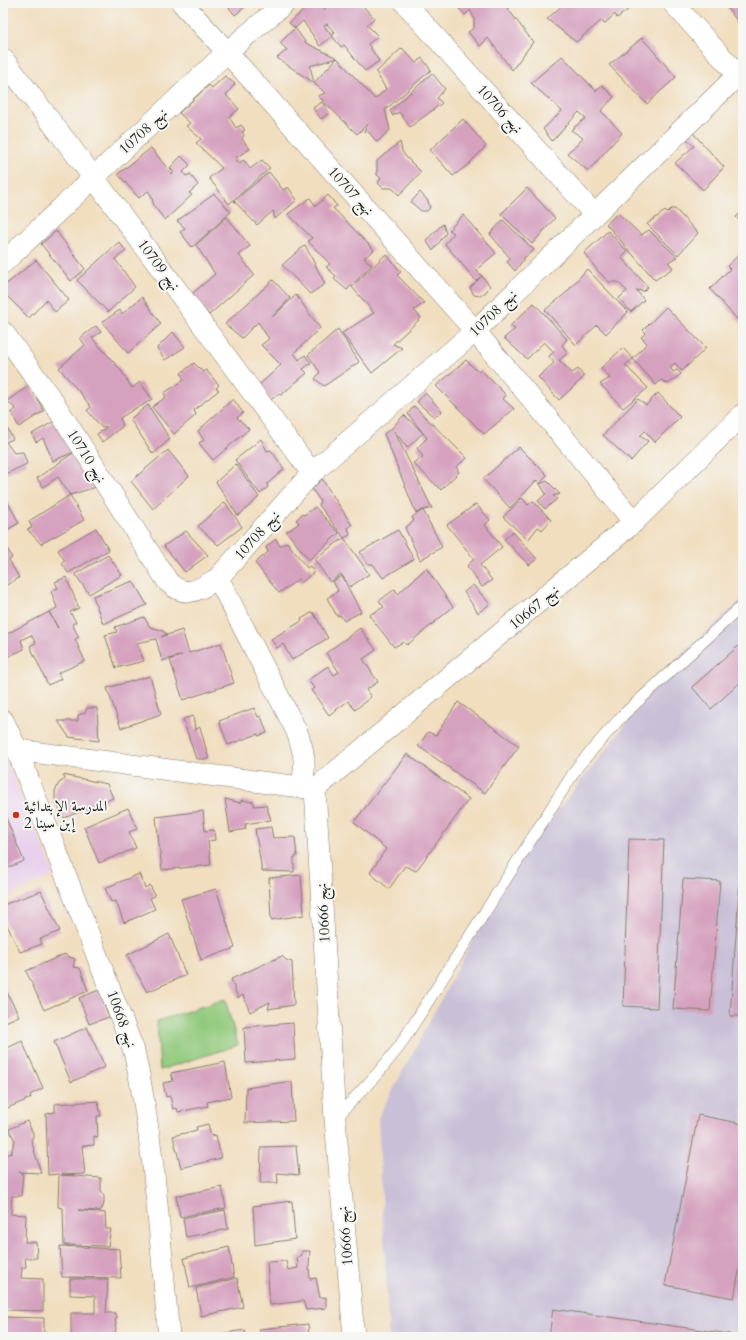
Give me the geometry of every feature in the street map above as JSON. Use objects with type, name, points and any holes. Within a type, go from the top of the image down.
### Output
[{"type":"street","name":"نهج 10707","points":[[182,3],[475,330],[634,522]]},
{"type":"street","name":"نهج 10708","points":[[3,263],[227,52],[285,3]]},
{"type":"street","name":"نهج 10706","points":[[405,3],[594,214]]},
{"type":"street","name":"نهج 10708","points":[[168,582],[176,589],[184,592],[193,591],[218,578],[312,473],[475,330],[594,214],[740,76],[673,3]]},
{"type":"street","name":"نهج 10709","points":[[3,59],[94,178],[312,473]]},
{"type":"street","name":"نهج 10710","points":[[3,332],[54,403],[168,582]]},
{"type":"street","name":"نهج 10667","points":[[309,788],[634,522],[743,414]]},
{"type":"street","points":[[17,750],[309,788],[302,744],[296,730],[218,578]]},
{"type":"street","name":"نهج 10668","points":[[3,720],[17,750],[134,1051],[142,1087],[149,1133],[169,1337]]},
{"type":"street","name":"نهج 10666","points":[[309,788],[354,1337]]},
{"type":"lane","points":[[335,1119],[378,1073],[399,1047],[578,766],[623,715],[743,605]]},
{"type":"shaded area","points":[[743,599],[743,1337],[389,1337],[378,1118],[508,873],[679,657]]},
{"type":"shaded area","name":"المدرسة الإبتدائية إبن سينا 2","points":[[3,754],[55,875],[3,899]]},
{"type":"green space","points":[[225,999],[238,1045],[160,1070],[157,1021]]},
{"type":"building","points":[[225,3],[250,3],[235,15]]},
{"type":"building","points":[[312,3],[318,3],[324,10],[329,3],[340,3],[343,6],[346,3],[360,3],[374,18],[367,25],[378,36],[368,44],[379,61],[365,71],[344,45],[341,47],[332,36],[320,46],[303,21],[295,28],[289,23]],"holes":[[[327,24],[335,33],[332,36],[324,26]]]},
{"type":"building","points":[[454,3],[516,3],[508,9],[533,42],[512,70],[488,38],[480,46],[468,32],[474,28],[474,18],[470,10],[465,15]]},
{"type":"building","points":[[565,3],[637,3],[617,18],[615,14],[604,24],[602,20],[576,42],[547,19]]},
{"type":"building","points":[[724,3],[743,3],[743,23],[740,25]]},
{"type":"building","points":[[295,28],[306,43],[337,58],[310,66],[314,83],[277,58],[287,50],[280,43]]},
{"type":"building","points":[[642,38],[676,77],[647,104],[609,65]]},
{"type":"building","points":[[402,48],[416,63],[422,58],[431,70],[385,110],[390,130],[377,142],[366,129],[364,132],[368,124],[357,134],[318,96],[325,93],[314,83],[337,58],[375,99],[386,89],[376,72]]},
{"type":"building","points":[[562,56],[596,91],[602,85],[614,97],[601,111],[622,133],[588,171],[567,153],[583,138],[571,130],[586,118],[579,112],[552,141],[543,129],[562,111],[531,83]]},
{"type":"building","points":[[432,73],[445,89],[437,98],[442,103],[410,127],[399,112],[393,116],[390,111]]},
{"type":"building","points":[[225,76],[235,84],[226,95],[239,109],[229,117],[236,128],[241,125],[245,130],[242,132],[244,135],[242,139],[250,149],[235,158],[239,163],[244,160],[250,169],[262,160],[270,168],[229,204],[209,178],[222,168],[196,143],[201,139],[186,126],[190,123],[179,113],[209,85],[212,88]]},
{"type":"building","points":[[322,102],[329,113],[321,119],[313,108]]},
{"type":"building","points":[[463,119],[486,146],[468,165],[453,176],[430,150]]},
{"type":"building","points":[[691,131],[724,167],[703,190],[675,163],[694,146],[684,137]]},
{"type":"building","points":[[400,142],[402,151],[406,157],[421,172],[399,195],[392,188],[383,188],[378,183],[381,178],[377,175],[377,161]]},
{"type":"building","points":[[151,148],[172,174],[174,172],[170,168],[181,156],[190,165],[183,172],[186,176],[190,174],[198,185],[189,193],[192,195],[165,220],[154,206],[151,195],[148,191],[139,198],[118,174]]},
{"type":"building","points":[[269,172],[283,190],[288,187],[297,200],[275,219],[273,211],[257,225],[234,201]]},
{"type":"building","points":[[527,188],[555,218],[532,244],[501,214]]},
{"type":"building","points":[[420,192],[428,201],[430,208],[427,211],[421,211],[411,202]]},
{"type":"building","points":[[214,194],[231,212],[192,247],[180,232],[185,228],[177,221]]},
{"type":"building","points":[[328,195],[337,206],[333,208],[374,250],[364,258],[372,265],[347,290],[334,279],[336,276],[326,267],[330,264],[308,241],[312,238],[288,214],[310,198],[316,206]]},
{"type":"building","points":[[671,209],[675,209],[698,233],[678,255],[647,224],[665,211],[667,213]]},
{"type":"building","points":[[743,211],[743,224],[736,217]]},
{"type":"building","points":[[618,213],[641,235],[649,230],[677,257],[668,262],[673,268],[655,280],[606,224]]},
{"type":"building","points":[[463,215],[496,253],[476,270],[482,276],[476,281],[445,244],[454,233],[449,230]]},
{"type":"building","points":[[227,217],[250,246],[239,255],[254,275],[209,315],[192,294],[215,274],[196,245]]},
{"type":"building","points":[[503,220],[534,250],[525,257],[515,271],[507,262],[510,258],[490,234]]},
{"type":"building","points":[[443,224],[446,233],[433,251],[426,240]]},
{"type":"building","points":[[56,231],[85,269],[71,281],[41,244]]},
{"type":"building","points":[[608,231],[627,251],[622,258],[648,287],[644,291],[636,290],[644,300],[631,312],[619,298],[627,291],[618,282],[609,282],[584,253]]},
{"type":"building","points":[[119,242],[126,251],[115,259],[135,287],[108,312],[77,280]]},
{"type":"building","points":[[305,245],[325,284],[310,294],[282,265]]},
{"type":"building","points":[[743,251],[743,282],[739,279],[743,283],[743,326],[710,289],[730,269],[727,266]]},
{"type":"building","points":[[386,254],[401,272],[397,275],[424,303],[414,310],[421,318],[393,344],[402,348],[372,373],[342,333],[374,313],[352,287]]},
{"type":"building","points":[[36,260],[69,300],[55,312],[46,300],[29,318],[3,292],[3,287]]},
{"type":"building","points":[[587,269],[628,312],[606,334],[597,325],[576,345],[545,310],[566,293]]},
{"type":"building","points":[[482,276],[490,286],[486,292],[480,296],[474,295],[470,288]]},
{"type":"building","points":[[273,280],[290,298],[271,318],[296,295],[320,328],[294,353],[299,360],[305,355],[311,363],[303,369],[307,373],[281,395],[279,394],[270,400],[259,385],[281,365],[261,345],[269,339],[258,322],[242,338],[225,324]]},
{"type":"building","points":[[142,297],[161,324],[128,353],[102,322],[120,310],[122,314]]},
{"type":"building","points":[[534,303],[567,339],[562,345],[568,353],[559,360],[572,373],[578,369],[584,377],[559,400],[538,377],[554,363],[549,356],[554,352],[544,342],[527,359],[504,338],[515,329],[510,326]]},
{"type":"building","points":[[666,307],[706,348],[682,371],[675,363],[670,367],[673,372],[677,370],[681,374],[668,384],[661,380],[656,385],[633,359],[647,343],[641,337],[646,333],[643,330]]},
{"type":"building","points":[[96,326],[101,332],[92,338],[120,369],[132,388],[140,382],[152,399],[120,418],[123,426],[102,442],[97,434],[106,428],[106,426],[102,428],[87,410],[91,407],[59,368],[85,345],[80,338]]},
{"type":"building","points":[[338,329],[359,362],[324,386],[315,379],[320,372],[308,355]]},
{"type":"building","points":[[173,332],[185,347],[165,360],[157,348]]},
{"type":"building","points":[[623,348],[633,359],[625,365],[648,388],[623,408],[600,384],[610,378],[601,368]]},
{"type":"building","points":[[466,360],[478,372],[481,370],[506,395],[503,399],[514,409],[484,434],[436,386]]},
{"type":"building","points":[[194,363],[203,372],[206,370],[219,385],[216,388],[219,390],[194,410],[196,415],[174,434],[152,407],[166,397],[164,393],[184,380],[181,373]]},
{"type":"building","points":[[30,385],[44,411],[19,427],[11,412],[16,409],[7,401]]},
{"type":"building","points":[[425,393],[442,411],[434,417],[417,402]]},
{"type":"building","points":[[658,393],[680,417],[655,442],[645,431],[640,436],[648,441],[631,461],[603,435],[638,399],[646,405]]},
{"type":"building","points":[[233,399],[243,413],[237,418],[249,429],[213,460],[199,443],[204,440],[198,431]]},
{"type":"building","points":[[148,405],[170,439],[153,454],[130,419]]},
{"type":"building","points":[[414,406],[467,458],[456,467],[459,472],[441,490],[413,463],[423,457],[417,448],[427,438],[408,414]]},
{"type":"building","points":[[404,415],[423,433],[407,448],[394,431],[432,508],[416,513],[384,434]]},
{"type":"building","points":[[58,419],[76,451],[53,461],[43,438],[36,442],[32,434]]},
{"type":"building","points":[[7,428],[13,439],[6,442],[14,453],[23,452],[27,464],[3,475],[3,430]]},
{"type":"building","points":[[261,439],[267,451],[271,450],[284,469],[267,484],[268,487],[260,494],[235,460]]},
{"type":"building","points":[[519,447],[547,475],[540,484],[537,480],[510,508],[483,479]]},
{"type":"building","points":[[168,450],[189,476],[153,509],[131,481]]},
{"type":"building","points":[[76,451],[96,487],[70,495],[58,477],[43,487],[37,478]]},
{"type":"building","points":[[236,464],[259,497],[238,516],[216,482]]},
{"type":"building","points":[[322,479],[352,525],[348,527],[350,535],[344,538],[319,505],[321,502],[312,489]]},
{"type":"building","points":[[547,481],[560,494],[553,496],[557,499],[545,509],[538,501],[546,494],[540,484]]},
{"type":"building","points":[[3,493],[19,523],[3,532]]},
{"type":"building","points":[[70,495],[84,520],[41,544],[27,529],[32,528],[29,521]]},
{"type":"building","points":[[522,498],[528,505],[533,501],[551,520],[542,530],[538,527],[528,540],[503,517]]},
{"type":"building","points":[[225,502],[242,527],[218,545],[198,526]]},
{"type":"building","points":[[476,504],[490,520],[485,525],[502,547],[480,565],[492,580],[482,587],[467,566],[474,559],[447,525]]},
{"type":"building","points":[[315,507],[339,533],[309,560],[286,531],[290,530],[299,523],[296,520],[302,514],[304,515]]},
{"type":"building","points":[[423,510],[442,547],[420,560],[405,528],[414,521],[412,517]]},
{"type":"building","points":[[96,528],[109,550],[68,573],[62,563],[65,561],[58,550]]},
{"type":"building","points":[[398,530],[414,559],[383,578],[373,564],[368,564],[360,552]]},
{"type":"building","points":[[186,531],[208,555],[185,572],[164,546]]},
{"type":"building","points":[[513,532],[537,559],[529,565],[504,539]]},
{"type":"building","points":[[344,538],[369,574],[350,587],[341,574],[330,582],[314,559]]},
{"type":"building","points":[[276,539],[280,546],[287,542],[307,568],[310,566],[314,572],[301,583],[299,579],[279,593],[255,563],[268,552],[266,547]]},
{"type":"building","points":[[6,546],[12,558],[9,560],[19,578],[3,587],[3,547]]},
{"type":"building","points":[[108,555],[122,575],[89,594],[75,574]]},
{"type":"building","points":[[426,568],[453,607],[407,645],[403,642],[394,647],[369,615],[384,607],[379,601],[395,589],[398,594]]},
{"type":"building","points":[[342,576],[361,612],[344,621],[340,615],[337,616],[327,598],[338,591],[333,581]]},
{"type":"building","points":[[66,577],[79,608],[70,612],[76,622],[72,624],[79,637],[75,639],[85,661],[58,673],[61,679],[48,685],[30,646],[36,643],[31,635],[21,640],[24,649],[3,659],[3,636],[57,608],[51,591],[58,588],[55,582]]},
{"type":"building","points":[[133,581],[147,605],[103,624],[93,596]]},
{"type":"building","points":[[473,585],[490,604],[478,613],[464,592]]},
{"type":"building","points":[[313,612],[328,638],[292,660],[283,644],[277,648],[271,639],[302,621],[301,619]]},
{"type":"building","points":[[144,617],[150,627],[161,630],[167,634],[161,637],[182,630],[189,653],[221,643],[234,683],[183,700],[170,660],[182,655],[162,661],[156,639],[136,643],[144,661],[116,668],[105,635],[117,632],[115,627]]},
{"type":"building","points":[[360,628],[376,650],[363,659],[378,682],[366,690],[371,697],[355,710],[348,701],[329,715],[311,690],[314,688],[308,680],[328,666],[334,675],[339,672],[326,653]]},
{"type":"building","points":[[743,642],[743,680],[711,709],[692,687]]},
{"type":"building","points":[[150,676],[161,714],[121,728],[107,688]]},
{"type":"building","points":[[458,702],[519,746],[485,793],[418,746],[428,732],[436,735]]},
{"type":"building","points":[[87,708],[97,708],[99,741],[69,737],[58,721],[78,721],[78,715],[85,713]]},
{"type":"building","points":[[254,708],[258,717],[261,716],[267,733],[258,736],[258,734],[228,745],[219,721]]},
{"type":"building","points":[[193,716],[195,730],[200,727],[209,759],[196,759],[183,719]]},
{"type":"building","points":[[407,754],[469,799],[416,871],[405,866],[389,889],[370,873],[386,849],[354,822]]},
{"type":"building","points":[[63,775],[107,784],[113,798],[64,818],[55,800],[55,791],[59,783],[65,779]]},
{"type":"building","points":[[225,799],[241,803],[241,800],[254,802],[254,806],[266,805],[271,820],[245,824],[246,829],[230,832]]},
{"type":"building","points":[[128,808],[137,829],[129,832],[136,848],[99,863],[84,827]]},
{"type":"building","points":[[3,811],[24,861],[3,870]]},
{"type":"building","points":[[203,811],[205,831],[214,830],[215,840],[208,841],[211,865],[162,870],[156,817]]},
{"type":"building","points":[[271,827],[273,838],[295,837],[297,857],[294,857],[294,872],[262,871],[255,829]]},
{"type":"building","points":[[629,839],[664,840],[657,1008],[623,1006]]},
{"type":"building","points":[[139,874],[145,888],[150,885],[155,896],[150,898],[155,909],[124,923],[116,901],[111,902],[105,888]]},
{"type":"building","points":[[301,875],[304,915],[271,920],[269,878]]},
{"type":"building","points":[[683,879],[720,881],[710,1011],[673,1009]]},
{"type":"building","points":[[740,881],[743,881],[743,1016],[730,1016]]},
{"type":"building","points":[[216,889],[235,948],[201,960],[181,899]]},
{"type":"building","points":[[41,891],[60,931],[40,939],[42,944],[20,952],[3,917],[3,905]]},
{"type":"building","points":[[169,934],[186,975],[147,992],[127,955]]},
{"type":"building","points":[[65,954],[75,959],[73,967],[80,968],[88,991],[44,1010],[26,971]]},
{"type":"building","points":[[282,956],[286,960],[292,962],[294,1005],[268,1009],[270,1002],[250,1012],[243,995],[238,998],[231,979]]},
{"type":"building","points":[[3,985],[19,1016],[3,1023]]},
{"type":"building","points":[[99,990],[109,1017],[89,1024],[79,998]]},
{"type":"building","points":[[293,1023],[295,1059],[246,1063],[244,1027]]},
{"type":"building","points":[[87,1027],[105,1067],[71,1082],[54,1042]]},
{"type":"building","points":[[22,1041],[43,1088],[30,1095],[31,1098],[3,1110],[3,1050]]},
{"type":"building","points":[[225,1062],[231,1097],[207,1102],[208,1106],[178,1112],[177,1108],[173,1109],[170,1096],[166,1097],[163,1083],[173,1081],[171,1073]]},
{"type":"building","points":[[292,1081],[294,1121],[245,1123],[246,1088]]},
{"type":"building","points":[[98,1101],[101,1116],[97,1116],[98,1137],[94,1136],[94,1145],[82,1146],[85,1174],[61,1175],[101,1178],[101,1190],[104,1196],[102,1209],[99,1211],[78,1210],[105,1213],[106,1229],[111,1229],[108,1246],[64,1245],[63,1208],[58,1207],[59,1174],[48,1175],[46,1114],[55,1112],[55,1104]]},
{"type":"building","points":[[698,1115],[743,1124],[743,1251],[734,1298],[665,1285]]},
{"type":"building","points":[[27,1121],[33,1133],[31,1140],[41,1173],[19,1172],[23,1173],[21,1196],[12,1196],[11,1214],[26,1215],[25,1242],[36,1242],[37,1258],[25,1258],[26,1267],[22,1268],[21,1278],[43,1279],[43,1311],[3,1310],[4,1155],[12,1153],[15,1141],[9,1129]]},
{"type":"building","points":[[208,1124],[211,1136],[216,1135],[221,1158],[181,1168],[173,1136],[197,1130],[196,1127]]},
{"type":"building","points":[[296,1146],[299,1175],[277,1173],[278,1183],[260,1183],[261,1147]]},
{"type":"building","points":[[222,1187],[226,1208],[180,1217],[176,1196]]},
{"type":"building","points":[[292,1201],[295,1239],[255,1245],[253,1206]]},
{"type":"building","points":[[225,1210],[228,1229],[186,1237],[183,1218]]},
{"type":"building","points":[[60,1246],[119,1249],[121,1278],[62,1277]]},
{"type":"building","points":[[229,1247],[234,1277],[190,1288],[184,1258]]},
{"type":"building","points":[[302,1251],[310,1251],[310,1279],[316,1278],[320,1298],[326,1297],[326,1308],[306,1310],[303,1301],[270,1305],[267,1262],[286,1261],[288,1270],[298,1268],[297,1257],[302,1255]]},
{"type":"building","points":[[237,1278],[243,1307],[201,1316],[196,1288]]},
{"type":"building","points":[[70,1279],[108,1279],[106,1313],[115,1313],[115,1316],[117,1317],[115,1321],[115,1332],[118,1335],[117,1337],[71,1336],[71,1313],[95,1313],[95,1296],[70,1295]]},
{"type":"building","points":[[553,1309],[730,1334],[729,1337],[549,1337]]},
{"type":"building","points":[[3,1317],[44,1318],[44,1337],[3,1337]]},
{"type":"building","points":[[308,1324],[309,1337],[261,1337],[259,1329]]},
{"type":"building","points":[[245,1330],[246,1337],[205,1337],[205,1336]]},
{"type":"place","name":"المدرسة الإبتدائية إبن سينا 2","points":[[16,815]]}]
